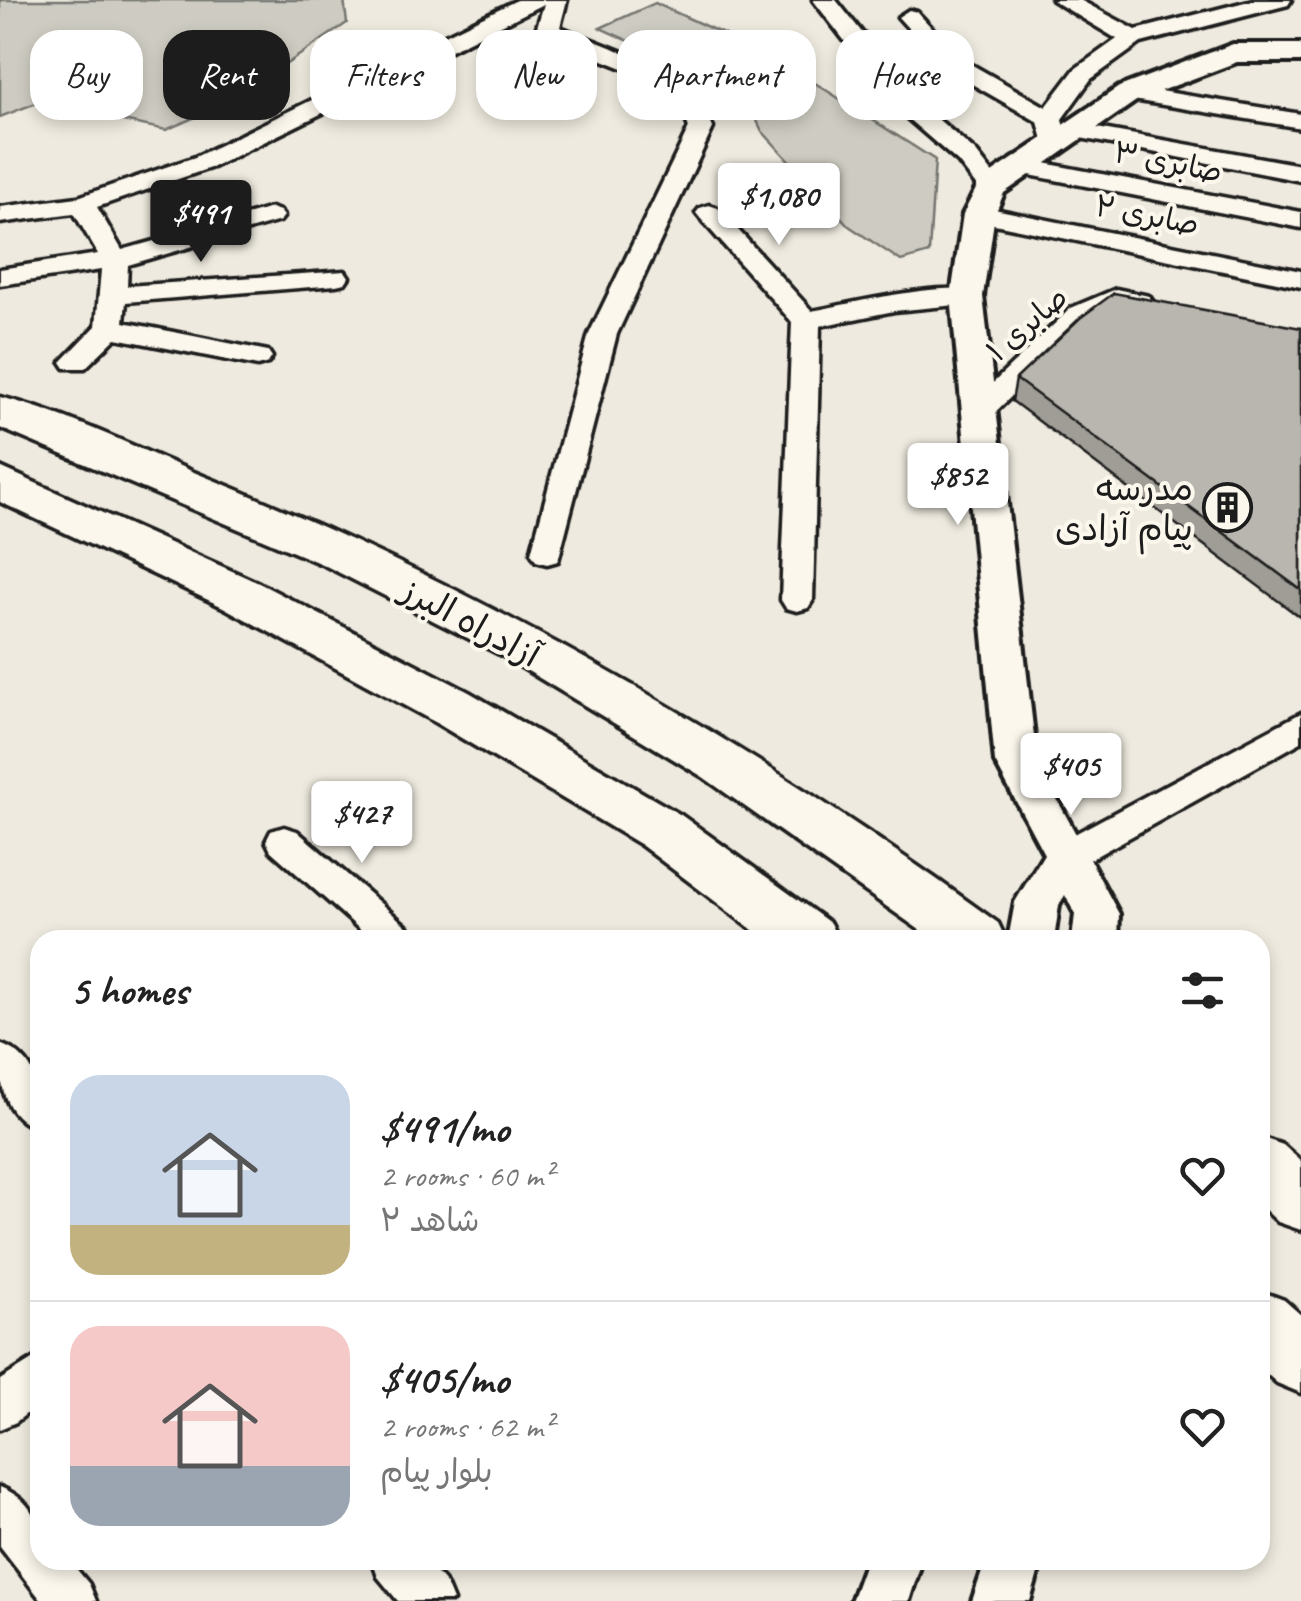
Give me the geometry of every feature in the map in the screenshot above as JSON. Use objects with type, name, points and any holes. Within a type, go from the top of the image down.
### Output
[{"type":"highway","name":"آزادراه البرز","points":[[0,411],[248,514],[452,607],[712,755],[964,930]]},
{"type":"highway","points":[[0,483],[241,596],[450,706],[660,830],[795,930]]},
{"type":"highway","points":[[1270,1175],[1301,1201]]},
{"type":"highway","points":[[1270,1332],[1301,1360]]},
{"type":"street","points":[[0,215],[82,204],[204,162],[535,0]]},
{"type":"street","points":[[547,553],[603,334],[700,128],[685,85],[548,30],[556,0]]},
{"type":"street","points":[[824,0],[908,106],[967,158],[985,201],[967,296],[1016,762],[1097,914],[1096,930]]},
{"type":"street","points":[[1064,0],[1133,38]]},
{"type":"street","points":[[1060,132],[1083,74],[1133,38],[1277,1]]},
{"type":"street","points":[[909,17],[952,63],[1060,132],[1301,172]]},
{"type":"street","points":[[985,201],[1060,132],[1129,93],[1233,53],[1301,52]]},
{"type":"street","points":[[1129,93],[1301,121]]},
{"type":"street","name":"صابری ۳","points":[[1023,167],[1301,220]]},
{"type":"street","name":"صابری ۲","points":[[985,201],[1301,278]]},
{"type":"street","points":[[76,362],[110,328],[116,260],[82,204]]},
{"type":"street","points":[[709,212],[806,321],[798,600]]},
{"type":"street","points":[[0,278],[116,260],[271,216]]},
{"type":"street","points":[[112,295],[336,278]]},
{"type":"street","points":[[806,321],[894,302],[967,296]]},
{"type":"street","name":"صابری ۱","points":[[979,412],[1081,314],[1116,298],[1172,309]]},
{"type":"street","points":[[110,328],[258,357]]},
{"type":"street","points":[[1033,930],[1037,902],[1067,854],[1301,726]]},
{"type":"street","points":[[284,841],[385,930]]},
{"type":"street","points":[[0,1061],[30,1099]]},
{"type":"street","points":[[0,1407],[30,1384]]},
{"type":"street","points":[[0,1510],[30,1548]]},
{"type":"street","points":[[47,1570],[72,1601]]},
{"type":"street","points":[[403,1570],[429,1601]]},
{"type":"street","points":[[880,1601],[891,1570]]},
{"type":"street","points":[[1001,1601],[1011,1570]]},
{"type":"shaded area","points":[[0,0],[344,0],[347,23],[337,30],[310,30],[310,48],[290,62],[290,30],[163,30],[163,120],[189,120],[166,130],[118,120],[143,120],[143,30],[30,30],[30,105],[0,117]]},
{"type":"shaded area","points":[[655,3],[714,30],[617,30],[617,36],[600,28]]},
{"type":"shaded area","points":[[816,84],[836,96],[836,120],[873,120],[935,160],[929,253],[901,261],[849,226],[762,131],[757,120],[816,120]]},
{"type":"building","name":"مدرسه پیام آزادی","points":[[1114,293],[1301,328],[1301,590],[1016,379],[1080,318]]},
{"type":"place","name":"مدرسه پیام آزادی","points":[[1228,508]]}]
